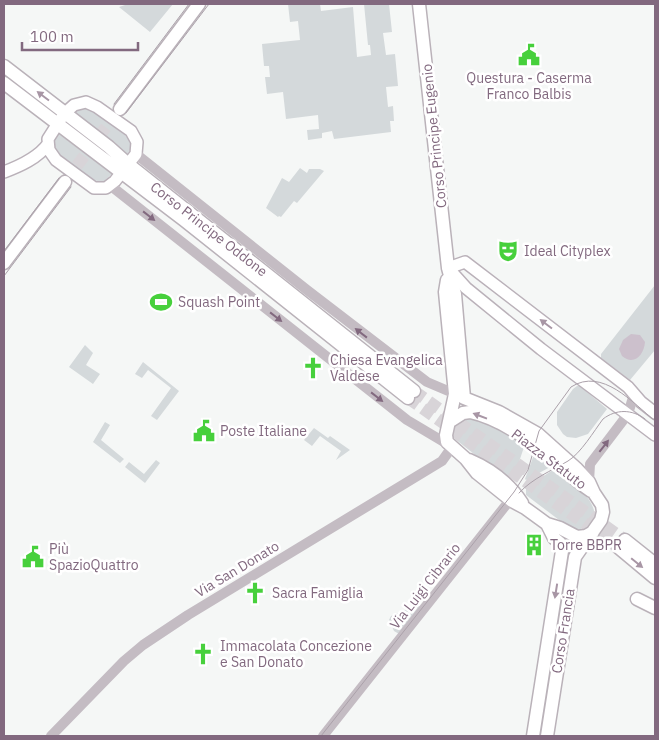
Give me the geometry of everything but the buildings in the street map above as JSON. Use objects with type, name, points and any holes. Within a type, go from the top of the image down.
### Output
[{"type":"main road","points":[[120,109],[200,4]]},
{"type":"main road","name":"Corso Principe Eugenio","points":[[419,4],[448,268],[446,292],[460,396]]},
{"type":"main road","name":"Corso Principe Oddone","points":[[4,66],[109,147],[204,236],[411,395]]},
{"type":"main road","name":"Corso Principe Oddone","points":[[4,83],[56,124],[128,164]]},
{"type":"main road","points":[[86,102],[91,103],[130,131],[137,142],[128,164],[110,186],[94,188],[55,160],[51,155],[48,139],[64,114],[74,105],[86,102]]},
{"type":"main road","points":[[4,172],[20,166],[38,155],[48,144]]},
{"type":"main road","points":[[20,166],[30,166],[55,160]]},
{"type":"main road","points":[[4,264],[65,182]]},
{"type":"main road","points":[[655,413],[585,354],[465,262],[448,268],[466,288],[570,372],[655,435]]},
{"type":"main road","points":[[460,396],[449,422],[446,438],[451,446],[466,459],[477,473],[510,500],[547,524],[577,537],[586,536],[593,532]]},
{"type":"main road","name":"Piazza Statuto","points":[[460,396],[499,412],[514,426]]},
{"type":"main road","name":"Piazza Statuto","points":[[449,422],[463,413],[470,412],[538,434],[560,453],[591,487],[602,505],[601,520],[593,532]]},
{"type":"main road","points":[[466,459],[483,466],[509,486],[525,508]]},
{"type":"main road","name":"Corso Francia","points":[[534,736],[562,551],[560,543],[554,538],[547,524]]},
{"type":"main road","name":"Corso Francia","points":[[547,736],[574,561],[576,554],[593,532]]},
{"type":"main road","points":[[655,564],[622,544],[655,578]]},
{"type":"main road","points":[[637,599],[655,608]]},
{"type":"street","name":"Corso Principe Oddone","points":[[128,164],[307,290],[427,382],[460,396]]},
{"type":"street","name":"Corso Principe Oddone","points":[[110,186],[407,420],[451,446]]},
{"type":"street","name":"Piazza Statuto","points":[[591,487],[590,464],[628,414],[634,394]]},
{"type":"street","name":"Via San Donato","points":[[51,736],[124,661],[143,645],[442,461],[451,446]]},
{"type":"street","name":"Via Luigi Cibrario","points":[[323,736],[510,500]]},
{"type":"shaded area","points":[[128,4],[173,4],[150,32],[119,7]]},
{"type":"shaded area","points":[[288,4],[320,4],[321,11],[353,7],[357,57],[371,55],[370,45],[368,45],[364,4],[389,4],[392,32],[383,33],[386,55],[395,54],[398,86],[386,87],[388,107],[393,106],[394,121],[390,121],[391,132],[334,139],[332,131],[322,133],[322,138],[308,140],[307,130],[319,129],[318,115],[286,119],[283,92],[267,94],[265,77],[270,77],[269,66],[264,66],[262,44],[300,40],[298,21],[290,22]]},
{"type":"shaded area","points":[[82,109],[90,109],[129,139],[131,148],[127,155],[75,113]]},
{"type":"shaded area","points":[[57,134],[112,174],[103,182],[92,180],[59,154],[54,145]]},
{"type":"shaded area","points":[[300,168],[307,173],[309,169],[324,171],[297,203],[294,201],[281,217],[278,217],[266,208],[282,178],[289,182]]},
{"type":"shaded area","points":[[655,285],[655,350],[630,380],[601,358],[601,354]]},
{"type":"shaded area","points":[[631,334],[640,335],[645,342],[643,351],[638,358],[631,360],[622,356],[619,349],[623,340]]},
{"type":"shaded area","points":[[85,345],[93,353],[86,365],[100,374],[93,384],[69,367]]},
{"type":"shaded area","points":[[143,362],[179,391],[157,420],[151,416],[171,388],[148,370],[142,378],[135,374]]},
{"type":"shaded area","points":[[577,386],[580,386],[607,409],[588,434],[576,438],[567,437],[563,434],[557,425],[557,412]]},
{"type":"shaded area","points":[[472,418],[505,432],[525,444],[517,468],[507,480],[455,439],[455,430],[458,425],[465,419]]},
{"type":"shaded area","points":[[105,422],[110,425],[101,440],[124,459],[120,463],[93,442]]},
{"type":"shaded area","points":[[314,428],[328,438],[330,436],[350,450],[336,460],[341,451],[320,436],[312,446],[304,440]]},
{"type":"shaded area","points":[[535,452],[552,466],[526,480],[525,479]]},
{"type":"shaded area","points":[[156,460],[160,463],[145,483],[125,467],[129,462],[144,474]]},
{"type":"shaded area","points":[[556,468],[586,495],[593,508],[594,514],[580,530],[571,529],[526,495],[528,486]]},
{"type":"shaded area","points":[[416,605],[422,607],[399,634],[394,631],[389,620],[391,616]]},
{"type":"tunnel","points":[[66,180],[119,110]]},
{"type":"tunnel","points":[[414,391],[625,540]]},
{"type":"tunnel","points":[[408,398],[619,548]]},
{"type":"tram line","points":[[114,104],[189,4]]},
{"type":"tram line","points":[[126,113],[209,4]]},
{"type":"tram line","points":[[4,251],[59,178]]},
{"type":"tram line","points":[[4,276],[71,187]]},
{"type":"tram line","points":[[321,736],[514,492],[528,470],[539,431],[571,387],[583,382],[594,381],[605,384],[627,397],[655,421]]},
{"type":"tram line","points":[[519,493],[536,479],[573,457],[603,419],[613,413],[624,411],[635,413],[645,419]]},
{"type":"place","name":"Questura - Caserma Franco Balbis","points":[[529,55]]},
{"type":"place","name":"Ideal Cityplex","points":[[508,251]]},
{"type":"place","name":"Squash Point","points":[[161,302]]},
{"type":"place","name":"Chiesa Evangelica Valdese","points":[[313,368]]},
{"type":"place","name":"Poste Italiane","points":[[204,431]]},
{"type":"place","name":"Torre BBPR","points":[[534,545]]},
{"type":"place","name":"Più SpazioQuattro","points":[[33,557]]},
{"type":"place","name":"Sacra Famiglia","points":[[255,593]]},
{"type":"place","name":"Immacolata Concezione e San Donato","points":[[203,654]]}]
